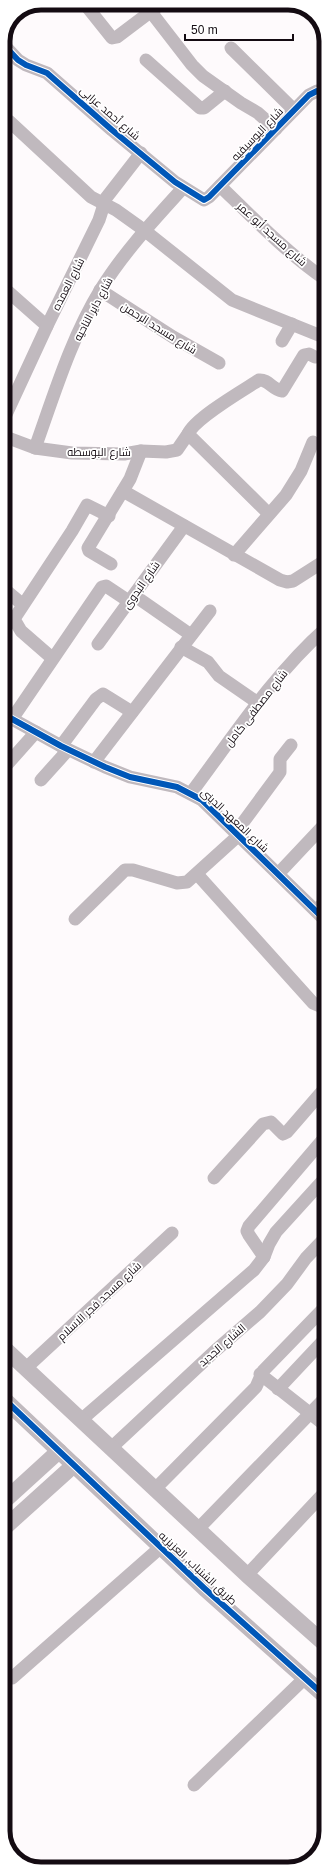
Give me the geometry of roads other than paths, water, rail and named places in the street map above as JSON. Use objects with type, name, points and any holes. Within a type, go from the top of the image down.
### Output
[{"type":"street","points":[[90,10],[112,38],[117,37],[153,10]]},
{"type":"street","points":[[151,12],[192,65],[203,76],[225,90],[241,104],[258,113],[276,129]]},
{"type":"street","points":[[231,48],[294,110]]},
{"type":"street","name":"شارع أحمد عرابى","points":[[10,51],[18,60],[26,65],[47,73],[112,130],[183,188],[204,200]]},
{"type":"street","points":[[146,60],[200,108],[204,108],[225,90]]},
{"type":"street","name":"شارع اليوسيفيه","points":[[204,200],[209,198],[313,92],[319,92]]},
{"type":"street","points":[[10,121],[91,197],[103,203],[144,230],[232,300],[319,335]]},
{"type":"street","name":"شارع العمده","points":[[10,406],[99,220],[103,203],[141,153]]},
{"type":"street","name":"شارع مسجد أبو عمر","points":[[220,186],[266,231],[308,268],[319,275]]},
{"type":"street","name":"شارع داير الناحيه","points":[[35,448],[63,369],[100,290],[144,230],[183,188]]},
{"type":"street","name":"شارع مسجد الرحمن","points":[[100,290],[166,333],[219,364]]},
{"type":"street","points":[[10,293],[47,326]]},
{"type":"street","points":[[282,341],[292,324]]},
{"type":"street","points":[[269,514],[188,434],[192,427],[207,415],[259,380],[265,381],[278,390],[282,390],[304,355],[309,354],[315,357]]},
{"type":"street","name":"شارع البوسطه","points":[[10,439],[35,448],[72,453],[124,454],[141,451],[166,452],[177,450],[188,434]]},
{"type":"street","points":[[234,555],[294,483],[314,442]]},
{"type":"street","points":[[111,564],[88,550],[130,479],[141,451]]},
{"type":"street","points":[[123,492],[280,580],[287,582],[300,578],[319,565]]},
{"type":"street","points":[[52,658],[16,624],[14,619],[22,604],[72,532],[87,505],[109,516]]},
{"type":"street","name":"شارع البدوى","points":[[98,644],[184,526]]},
{"type":"street","points":[[10,712],[52,658],[102,587],[106,586],[132,599],[191,635]]},
{"type":"street","points":[[10,594],[22,604]]},
{"type":"street","points":[[94,762],[210,611]]},
{"type":"street","name":"شارع مصطفى كامل","points":[[191,793],[258,703],[295,658],[319,635]]},
{"type":"street","points":[[181,647],[208,662],[219,676],[258,703]]},
{"type":"street","points":[[41,780],[65,748],[96,699],[103,694],[132,712]]},
{"type":"street","name":"شارع المعهد الدينى","points":[[10,718],[65,748],[130,777],[177,787],[191,793],[202,800],[319,914]]},
{"type":"street","points":[[10,760],[36,732]]},
{"type":"street","points":[[76,920],[125,870],[133,870],[176,883],[187,882],[197,874],[237,834],[278,776],[280,772],[280,759],[291,745]]},
{"type":"street","points":[[278,874],[319,830]]},
{"type":"street","points":[[197,874],[313,1003],[319,1006]]},
{"type":"street","points":[[316,911],[319,908]]},
{"type":"street","points":[[214,1178],[263,1124],[270,1122],[283,1134],[287,1132],[319,1095]]},
{"type":"street","points":[[264,1257],[248,1235],[247,1231],[249,1226],[319,1144]]},
{"type":"street","points":[[81,1420],[254,1270],[264,1257],[276,1232],[319,1185]]},
{"type":"street","name":"شارع مسجد فجر الاسلام","points":[[26,1368],[172,1233]]},
{"type":"street","name":"الشارع الجديد","points":[[111,1448],[216,1350],[260,1312],[287,1284],[306,1258],[319,1244]]},
{"type":"street","points":[[155,1489],[256,1387],[260,1374],[319,1313]]},
{"type":"street","points":[[278,1389],[319,1345]]},
{"type":"street","points":[[10,1353],[247,1575],[319,1639]]},
{"type":"street","points":[[260,1374],[319,1421]]},
{"type":"street","points":[[198,1529],[319,1404]]},
{"type":"street","name":"طريق الشنباب, العزيزيه","points":[[10,1405],[161,1547],[319,1691]]},
{"type":"street","points":[[10,1496],[59,1451]]},
{"type":"street","points":[[10,1523],[74,1465]]},
{"type":"street","points":[[247,1575],[319,1498]]},
{"type":"street","points":[[12,1678],[161,1547]]},
{"type":"street","points":[[194,1785],[305,1678]]}]
